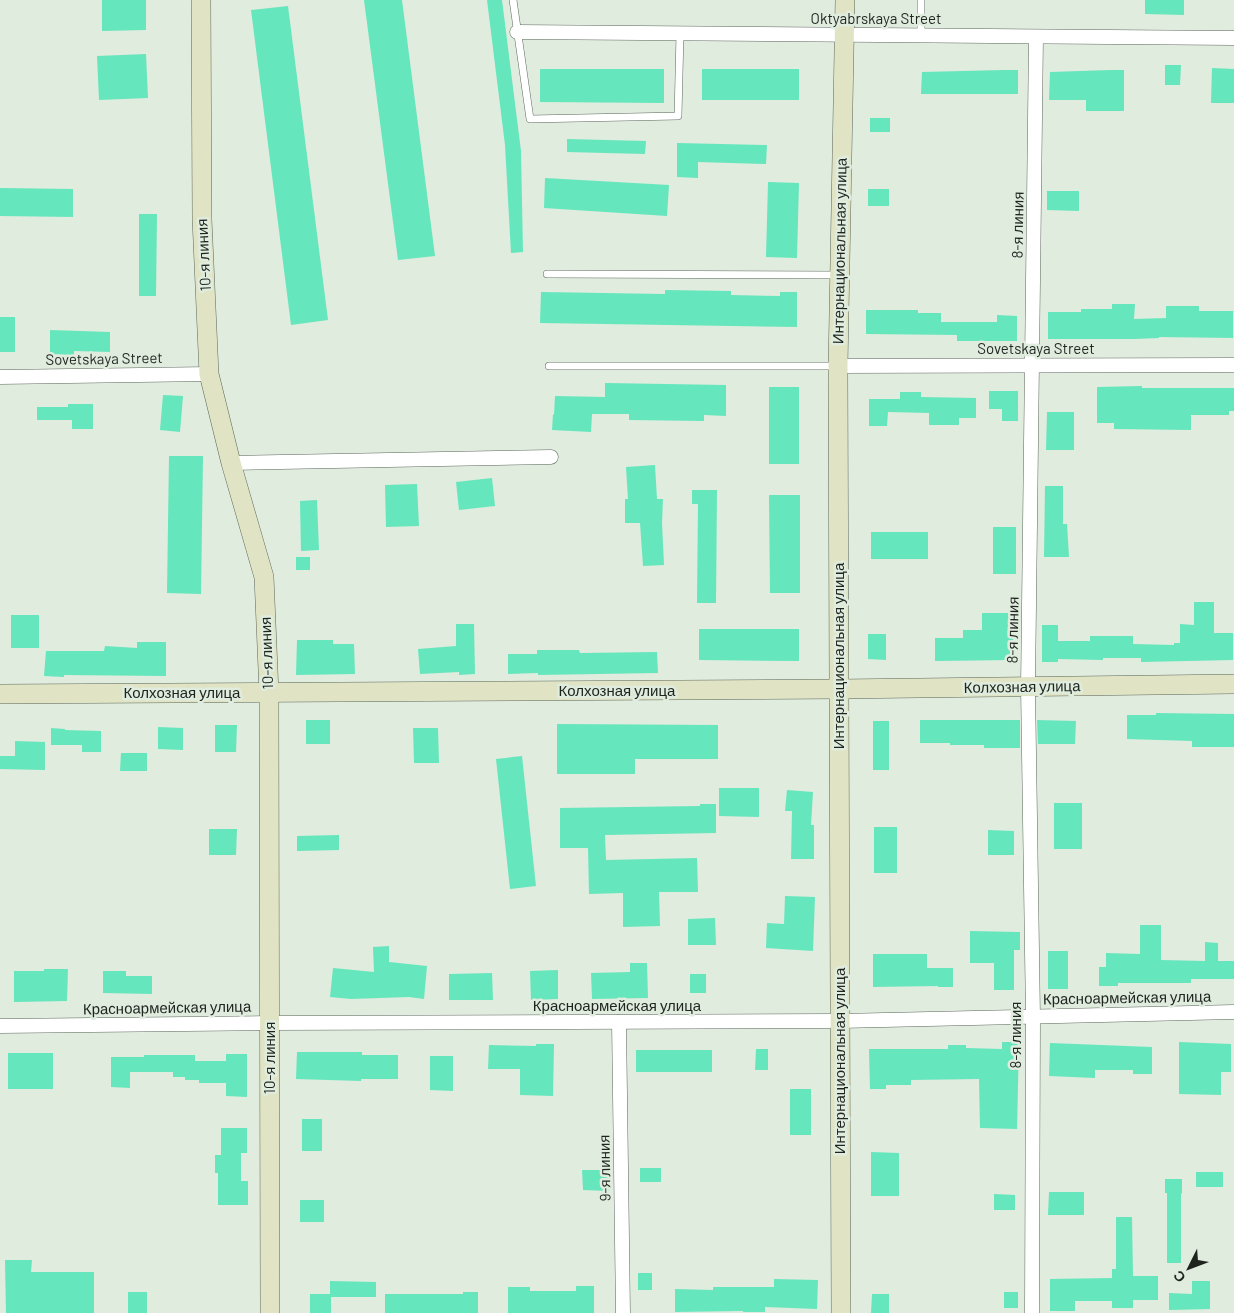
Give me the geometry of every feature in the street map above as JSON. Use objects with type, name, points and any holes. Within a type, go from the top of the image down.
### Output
[{"type":"street","name":"10-я линия","points":[[201,0],[202,219],[209,374],[230,463],[264,577],[269,693],[270,1313]]},
{"type":"street","name":"Интернациональная улица","points":[[841,1313],[838,366],[845,0]]},
{"type":"street","name":"Oktyabrskaya Street","points":[[517,32],[1234,38]]},
{"type":"street","name":"8-я линия","points":[[1032,1313],[1033,1016],[1028,687],[1036,37]]},
{"type":"street","name":"Sovetskaya Street","points":[[838,366],[1234,365]]},
{"type":"street","name":"Sovetskaya Street","points":[[0,377],[209,374]]},
{"type":"street","points":[[230,463],[551,457]]},
{"type":"street","name":"Колхозная улица","points":[[0,694],[839,689],[1234,684]]},
{"type":"street","name":"Красноармейская улица","points":[[0,1026],[840,1021],[1234,1012]]},
{"type":"street","name":"9-я линия","points":[[619,1022],[623,1313]]},
{"type":"lane","points":[[514,0],[530,119],[678,116],[680,34]]},
{"type":"lane","points":[[920,36],[921,0]]},
{"type":"lane","points":[[547,274],[840,275]]},
{"type":"lane","points":[[549,366],[838,366]]},
{"type":"building","points":[[102,0],[146,0],[146,30],[102,31]]},
{"type":"building","points":[[364,0],[402,0],[435,256],[398,260]]},
{"type":"building","points":[[487,0],[502,0],[521,151],[523,252],[511,253],[505,145]]},
{"type":"building","points":[[1145,0],[1184,0],[1184,15],[1145,14]]},
{"type":"building","points":[[288,6],[328,320],[291,325],[251,10]]},
{"type":"building","points":[[146,54],[148,98],[99,100],[97,56]]},
{"type":"building","points":[[1165,65],[1181,65],[1180,85],[1165,85]]},
{"type":"building","points":[[1212,68],[1234,69],[1234,103],[1211,103]]},
{"type":"building","points":[[540,69],[664,69],[664,103],[540,102]]},
{"type":"building","points":[[702,69],[799,69],[799,100],[702,100]]},
{"type":"building","points":[[1018,70],[1018,94],[921,94],[922,72]]},
{"type":"building","points":[[1124,70],[1124,111],[1086,111],[1086,100],[1049,100],[1050,72]]},
{"type":"building","points":[[870,118],[890,118],[890,132],[870,132]]},
{"type":"building","points":[[567,139],[646,141],[645,154],[567,152]]},
{"type":"building","points":[[677,143],[767,145],[766,164],[698,162],[698,178],[677,177]]},
{"type":"building","points":[[545,178],[669,185],[667,216],[544,208]]},
{"type":"building","points":[[768,182],[799,183],[797,258],[766,257]]},
{"type":"building","points":[[0,188],[73,189],[73,217],[0,216]]},
{"type":"building","points":[[868,189],[889,189],[889,206],[868,206]]},
{"type":"building","points":[[1047,191],[1079,191],[1079,211],[1047,210]]},
{"type":"building","points":[[139,214],[157,214],[156,296],[139,296]]},
{"type":"building","points":[[665,290],[731,291],[731,295],[780,296],[780,292],[797,292],[797,327],[540,323],[541,292],[665,294]]},
{"type":"building","points":[[1112,304],[1135,304],[1134,319],[1166,318],[1166,306],[1199,306],[1199,311],[1233,311],[1233,338],[1048,339],[1048,312],[1081,312],[1081,309],[1112,309]]},
{"type":"building","points":[[866,310],[918,310],[918,313],[941,313],[941,322],[997,322],[997,315],[1017,316],[1017,341],[957,341],[957,335],[866,334]]},
{"type":"building","points":[[0,317],[15,317],[15,352],[0,352]]},
{"type":"building","points":[[50,330],[110,332],[110,352],[74,351],[74,355],[50,354]]},
{"type":"building","points":[[605,383],[726,385],[726,416],[704,415],[704,421],[629,420],[629,414],[592,414],[591,432],[552,430],[555,396],[605,397]]},
{"type":"building","points":[[1142,386],[1142,388],[1234,388],[1234,411],[1229,411],[1229,415],[1191,415],[1191,430],[1114,429],[1114,423],[1097,423],[1097,387]]},
{"type":"building","points":[[769,387],[799,387],[799,464],[769,464]]},
{"type":"building","points":[[989,391],[1018,391],[1018,421],[1002,421],[1002,409],[989,409]]},
{"type":"building","points":[[900,392],[921,392],[921,397],[976,398],[976,418],[959,418],[959,425],[929,425],[929,413],[888,412],[887,426],[869,426],[869,399],[900,399]]},
{"type":"building","points":[[163,395],[183,396],[180,432],[160,430]]},
{"type":"building","points":[[68,404],[93,404],[93,429],[72,429],[72,420],[37,420],[37,407],[68,407]]},
{"type":"building","points":[[1047,412],[1074,412],[1074,450],[1046,450]]},
{"type":"building","points":[[169,456],[203,456],[201,594],[167,593]]},
{"type":"building","points":[[655,465],[657,499],[663,499],[664,565],[643,566],[640,523],[625,523],[625,499],[628,499],[626,467]]},
{"type":"building","points":[[492,478],[495,506],[459,510],[456,482]]},
{"type":"building","points":[[417,484],[419,526],[386,527],[385,485]]},
{"type":"building","points":[[1045,486],[1063,486],[1063,524],[1067,524],[1069,557],[1044,557]]},
{"type":"building","points":[[692,490],[717,490],[716,603],[697,603],[698,504],[692,504]]},
{"type":"building","points":[[769,495],[800,495],[800,593],[770,593]]},
{"type":"building","points":[[317,500],[319,550],[301,551],[300,501]]},
{"type":"building","points":[[993,527],[1016,527],[1016,574],[993,574]]},
{"type":"building","points":[[871,532],[928,532],[928,559],[871,559]]},
{"type":"building","points":[[296,557],[310,557],[310,570],[296,570]]},
{"type":"building","points":[[1194,602],[1214,602],[1214,633],[1233,633],[1233,660],[1141,662],[1141,658],[1103,658],[1103,660],[1058,659],[1058,662],[1042,662],[1042,625],[1058,625],[1058,641],[1090,641],[1090,636],[1133,636],[1133,644],[1174,645],[1174,643],[1180,643],[1180,624],[1194,625]]},
{"type":"building","points":[[982,613],[1013,613],[1013,660],[935,661],[935,638],[963,638],[963,630],[982,630]]},
{"type":"building","points":[[11,615],[39,615],[39,648],[11,648]]},
{"type":"building","points":[[456,624],[474,624],[475,674],[459,675],[459,672],[420,674],[418,649],[456,646]]},
{"type":"building","points":[[699,629],[799,629],[799,661],[699,660]]},
{"type":"building","points":[[868,634],[886,634],[886,660],[868,659]]},
{"type":"building","points":[[297,640],[333,640],[333,644],[354,644],[355,674],[296,675]]},
{"type":"building","points":[[137,642],[166,642],[166,676],[44,676],[46,651],[104,651],[105,646],[137,648]]},
{"type":"building","points":[[537,650],[579,650],[580,653],[657,652],[658,673],[508,674],[508,654],[537,654]]},
{"type":"building","points":[[1156,713],[1234,714],[1234,747],[1192,747],[1192,741],[1127,739],[1127,715],[1156,715]]},
{"type":"building","points":[[306,720],[330,720],[330,744],[306,744]]},
{"type":"building","points":[[920,720],[1020,720],[1020,748],[984,748],[984,745],[920,743]]},
{"type":"building","points":[[1037,720],[1076,721],[1075,744],[1038,744]]},
{"type":"building","points":[[873,721],[889,721],[889,770],[873,770]]},
{"type":"building","points":[[557,724],[718,725],[718,759],[635,759],[635,774],[557,774]]},
{"type":"building","points":[[215,725],[237,725],[236,752],[215,752]]},
{"type":"building","points":[[158,727],[183,728],[183,750],[158,749]]},
{"type":"building","points":[[51,728],[101,731],[101,752],[82,752],[82,745],[51,745]]},
{"type":"building","points":[[413,728],[438,728],[439,763],[414,763]]},
{"type":"building","points":[[15,741],[45,742],[45,770],[0,769],[0,756],[15,756]]},
{"type":"building","points":[[121,753],[147,753],[147,771],[120,771]]},
{"type":"building","points":[[522,756],[536,886],[510,889],[496,759]]},
{"type":"building","points":[[719,788],[759,788],[759,817],[719,816]]},
{"type":"building","points":[[787,790],[813,792],[811,825],[814,825],[814,859],[791,859],[792,811],[785,811]]},
{"type":"building","points":[[1054,803],[1082,803],[1082,849],[1054,849]]},
{"type":"building","points":[[700,804],[716,804],[716,833],[605,835],[606,860],[697,858],[698,892],[659,892],[660,926],[623,927],[623,893],[589,894],[588,848],[560,848],[560,808],[700,806]]},
{"type":"building","points":[[874,827],[897,827],[897,873],[874,873]]},
{"type":"building","points":[[209,829],[237,829],[236,855],[209,855]]},
{"type":"building","points":[[988,830],[1014,831],[1014,855],[988,855]]},
{"type":"building","points":[[339,835],[339,850],[297,851],[297,836]]},
{"type":"building","points":[[785,896],[815,897],[813,951],[766,948],[767,923],[784,924]]},
{"type":"building","points":[[715,918],[716,945],[688,945],[688,919]]},
{"type":"building","points":[[1140,925],[1161,925],[1161,960],[1205,961],[1205,942],[1218,943],[1218,961],[1234,961],[1234,979],[1191,979],[1191,983],[1118,983],[1118,986],[1099,986],[1099,967],[1106,967],[1106,953],[1140,954]]},
{"type":"building","points":[[970,931],[1020,932],[1020,950],[1014,950],[1014,990],[994,990],[994,963],[970,963]]},
{"type":"building","points":[[389,946],[389,962],[427,966],[424,999],[409,997],[351,999],[330,997],[333,968],[374,972],[373,947]]},
{"type":"building","points":[[1048,951],[1068,951],[1068,989],[1048,989]]},
{"type":"building","points":[[873,954],[927,954],[927,968],[953,968],[953,987],[873,987]]},
{"type":"building","points":[[630,963],[647,963],[648,998],[592,999],[591,973],[630,972]]},
{"type":"building","points":[[44,969],[68,969],[67,1001],[14,1002],[14,971],[44,971]]},
{"type":"building","points":[[558,970],[558,999],[531,1000],[530,971]]},
{"type":"building","points":[[103,971],[126,971],[126,976],[152,976],[152,994],[103,993]]},
{"type":"building","points":[[492,973],[493,1000],[449,1000],[449,974]]},
{"type":"building","points":[[690,974],[706,974],[706,993],[690,993]]},
{"type":"building","points":[[1002,1042],[1019,1042],[1017,1129],[980,1128],[979,1079],[911,1080],[911,1085],[886,1085],[886,1089],[870,1089],[869,1049],[948,1049],[948,1045],[966,1045],[966,1048],[1002,1049]]},
{"type":"building","points":[[1179,1042],[1231,1044],[1231,1072],[1221,1072],[1221,1095],[1179,1094]]},
{"type":"building","points":[[1050,1043],[1152,1047],[1152,1074],[1133,1074],[1133,1070],[1095,1070],[1095,1078],[1049,1076]]},
{"type":"building","points":[[536,1044],[554,1044],[553,1096],[520,1095],[520,1069],[488,1069],[489,1045],[536,1046]]},
{"type":"building","points":[[756,1049],[768,1049],[768,1070],[755,1070]]},
{"type":"building","points":[[636,1050],[712,1050],[712,1072],[636,1072]]},
{"type":"building","points":[[297,1052],[362,1052],[362,1055],[398,1055],[398,1079],[361,1079],[361,1081],[296,1079]]},
{"type":"building","points":[[8,1053],[53,1053],[53,1089],[8,1089]]},
{"type":"building","points":[[226,1054],[247,1054],[247,1097],[226,1096],[226,1083],[199,1083],[199,1080],[185,1080],[185,1077],[173,1077],[173,1072],[130,1072],[130,1088],[111,1087],[111,1057],[195,1055],[195,1061],[226,1061]]},
{"type":"building","points":[[430,1056],[453,1056],[453,1091],[430,1090]]},
{"type":"building","points":[[790,1089],[811,1089],[811,1135],[790,1135]]},
{"type":"building","points":[[302,1119],[322,1119],[322,1151],[302,1151]]},
{"type":"building","points":[[221,1128],[247,1128],[247,1153],[241,1153],[241,1181],[248,1181],[248,1205],[218,1205],[218,1173],[215,1173],[215,1155],[221,1155]]},
{"type":"building","points":[[871,1152],[899,1153],[899,1196],[871,1196]]},
{"type":"building","points":[[640,1168],[661,1168],[661,1182],[640,1182]]},
{"type":"building","points":[[582,1170],[609,1170],[609,1191],[583,1190]]},
{"type":"building","points":[[1196,1172],[1223,1172],[1223,1187],[1196,1187]]},
{"type":"building","points":[[1165,1179],[1182,1179],[1181,1263],[1167,1263],[1167,1193],[1165,1193]]},
{"type":"building","points":[[1049,1192],[1084,1192],[1084,1215],[1048,1215]]},
{"type":"building","points":[[994,1194],[1015,1195],[1015,1210],[994,1210]]},
{"type":"building","points":[[300,1200],[324,1200],[324,1222],[300,1222]]},
{"type":"building","points":[[1116,1217],[1132,1217],[1133,1276],[1158,1276],[1158,1300],[1133,1300],[1133,1308],[1112,1308],[1112,1301],[1075,1301],[1075,1311],[1050,1311],[1050,1279],[1112,1278],[1112,1269],[1116,1269]]},
{"type":"building","points":[[5,1260],[32,1260],[31,1272],[94,1272],[94,1313],[6,1313]]},
{"type":"building","points":[[638,1273],[652,1273],[652,1290],[638,1290]]},
{"type":"building","points":[[774,1279],[818,1280],[817,1309],[765,1307],[765,1312],[675,1312],[675,1289],[713,1290],[713,1287],[774,1287]]},
{"type":"building","points":[[330,1281],[376,1282],[376,1297],[331,1297],[331,1313],[310,1313],[310,1294],[330,1294]]},
{"type":"building","points":[[1192,1281],[1210,1281],[1210,1309],[1169,1310],[1169,1293],[1192,1294]]},
{"type":"building","points":[[576,1286],[594,1286],[594,1313],[508,1313],[508,1287],[530,1287],[530,1291],[576,1291]]},
{"type":"building","points":[[128,1292],[147,1292],[147,1313],[128,1313]]},
{"type":"building","points":[[463,1292],[478,1292],[478,1313],[385,1313],[385,1294],[463,1294]]},
{"type":"building","points":[[1004,1292],[1018,1292],[1018,1308],[1004,1308]]},
{"type":"building","points":[[872,1294],[889,1294],[889,1313],[871,1313]]}]
